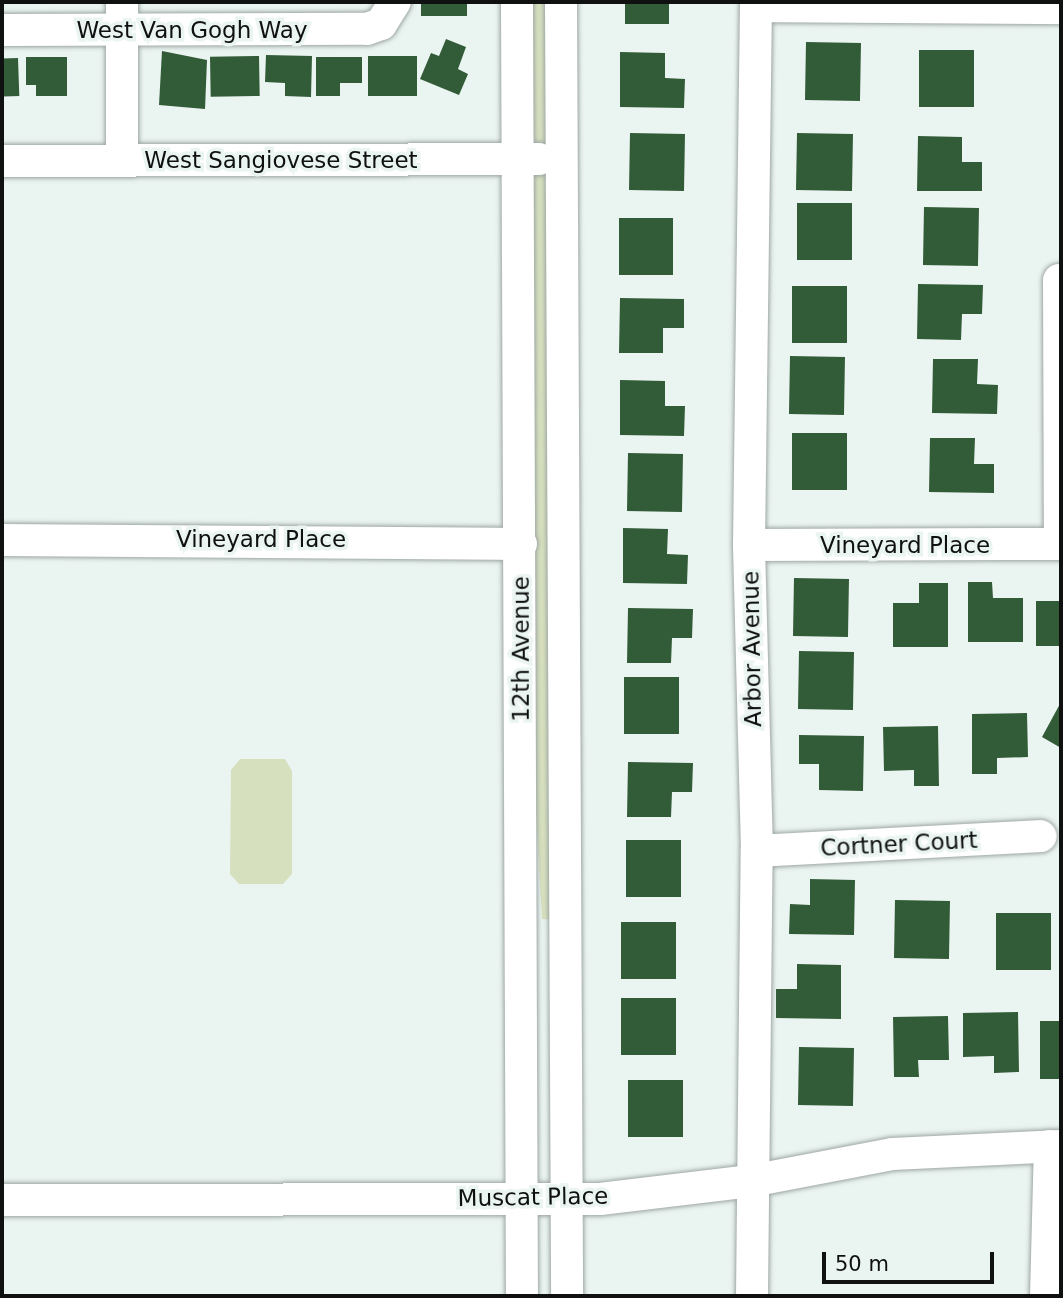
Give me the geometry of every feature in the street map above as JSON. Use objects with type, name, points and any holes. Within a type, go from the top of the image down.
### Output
[{"type":"street","name":"12th Avenue","points":[[516,2],[521,544],[522,1296]]},
{"type":"street","name":"12th Avenue","points":[[561,2],[567,1296]]},
{"type":"street","points":[[756,4],[1061,8],[1061,27]]},
{"type":"street","name":"Arbor Avenue","points":[[752,1296],[751,1181],[757,850],[749,545],[756,4]]},
{"type":"street","name":"West Van Gogh Way","points":[[2,30],[122,17],[388,13]]},
{"type":"street","points":[[122,17],[122,161]]},
{"type":"street","name":"West Sangiovese Street","points":[[2,161],[561,159]]},
{"type":"street","points":[[1059,280],[1060,544]]},
{"type":"street","name":"Vineyard Place","points":[[2,540],[521,544]]},
{"type":"street","name":"Vineyard Place","points":[[749,545],[1060,544]]},
{"type":"street","name":"Cortner Court","points":[[757,850],[1041,836]]},
{"type":"street","points":[[1046,1296],[1056,1146]]},
{"type":"street","name":"Muscat Place","points":[[2,1200],[567,1199],[751,1181],[892,1154],[1056,1146]]},
{"type":"green space","points":[[517,2],[561,2],[556,920],[542,919],[521,544]]},
{"type":"green space","points":[[240,759],[285,759],[292,771],[292,874],[283,884],[239,884],[230,874],[231,770]]},
{"type":"building","points":[[421,2],[467,2],[467,16],[421,16]]},
{"type":"building","points":[[625,2],[669,2],[669,24],[625,24]]},
{"type":"building","points":[[446,39],[466,47],[458,69],[468,74],[459,95],[420,79],[431,53],[439,56]]},
{"type":"building","points":[[806,42],[861,43],[860,101],[805,100]]},
{"type":"building","points":[[919,50],[974,50],[974,107],[919,107]]},
{"type":"building","points":[[162,51],[207,60],[205,109],[159,105]]},
{"type":"building","points":[[620,52],[665,53],[665,78],[685,79],[684,108],[620,107]]},
{"type":"building","points":[[266,55],[312,56],[311,97],[285,96],[285,83],[265,82]]},
{"type":"building","points":[[259,56],[260,96],[211,97],[210,57]]},
{"type":"building","points":[[368,56],[417,56],[417,96],[368,96]]},
{"type":"building","points":[[26,57],[67,57],[67,96],[36,96],[36,85],[26,85]]},
{"type":"building","points":[[316,57],[362,57],[362,83],[340,83],[340,96],[316,96]]},
{"type":"building","points":[[18,58],[19,96],[3,97],[2,59]]},
{"type":"building","points":[[630,133],[685,134],[684,191],[629,190]]},
{"type":"building","points":[[797,133],[853,134],[852,191],[796,190]]},
{"type":"building","points":[[918,136],[962,137],[962,162],[982,162],[982,191],[917,191]]},
{"type":"building","points":[[797,203],[852,203],[852,260],[797,260]]},
{"type":"building","points":[[924,207],[979,208],[978,266],[923,265]]},
{"type":"building","points":[[619,218],[673,218],[673,275],[619,275]]},
{"type":"building","points":[[918,284],[983,285],[982,314],[962,314],[961,340],[917,339]]},
{"type":"building","points":[[792,286],[847,286],[847,343],[792,343]]},
{"type":"building","points":[[620,298],[684,299],[684,328],[663,328],[663,353],[619,353]]},
{"type":"building","points":[[790,356],[845,357],[844,415],[789,414]]},
{"type":"building","points":[[933,359],[978,359],[977,384],[998,385],[997,414],[932,413]]},
{"type":"building","points":[[620,380],[665,381],[665,406],[685,406],[684,436],[620,435]]},
{"type":"building","points":[[792,433],[847,433],[847,490],[792,490]]},
{"type":"building","points":[[930,438],[975,438],[974,464],[994,464],[994,493],[929,492]]},
{"type":"building","points":[[628,453],[683,454],[682,512],[627,511]]},
{"type":"building","points":[[623,528],[668,529],[667,554],[688,555],[687,584],[623,583]]},
{"type":"building","points":[[794,578],[849,579],[848,637],[793,636]]},
{"type":"building","points":[[968,582],[992,582],[993,598],[1023,598],[1023,642],[968,642]]},
{"type":"building","points":[[919,583],[948,583],[948,647],[893,647],[893,603],[919,603]]},
{"type":"building","points":[[1036,601],[1061,601],[1061,646],[1036,646]]},
{"type":"building","points":[[628,608],[693,609],[692,638],[672,638],[671,663],[627,663]]},
{"type":"building","points":[[799,651],[854,652],[853,710],[798,709]]},
{"type":"building","points":[[624,677],[679,677],[679,734],[624,734]]},
{"type":"building","points":[[1061,702],[1061,748],[1042,737]]},
{"type":"building","points":[[1027,713],[1028,757],[997,758],[997,774],[972,774],[972,714]]},
{"type":"building","points":[[938,726],[939,786],[914,786],[914,770],[884,771],[883,727]]},
{"type":"building","points":[[799,735],[864,736],[863,791],[819,790],[819,764],[799,764]]},
{"type":"building","points":[[628,762],[693,763],[692,792],[672,792],[671,817],[627,817]]},
{"type":"building","points":[[626,840],[681,840],[681,897],[626,897]]},
{"type":"building","points":[[810,879],[855,880],[854,935],[789,934],[790,904],[810,905]]},
{"type":"building","points":[[895,900],[950,901],[949,959],[894,958]]},
{"type":"building","points":[[996,913],[1051,913],[1051,970],[996,970]]},
{"type":"building","points":[[621,922],[676,922],[676,979],[621,979]]},
{"type":"building","points":[[797,964],[841,965],[841,1019],[776,1018],[776,989],[797,989]]},
{"type":"building","points":[[621,998],[676,998],[676,1055],[621,1055]]},
{"type":"building","points":[[1018,1012],[1019,1072],[994,1073],[994,1056],[963,1057],[963,1013]]},
{"type":"building","points":[[948,1016],[949,1060],[918,1060],[919,1077],[894,1077],[893,1017]]},
{"type":"building","points":[[1040,1021],[1061,1021],[1061,1079],[1040,1079]]},
{"type":"building","points":[[799,1047],[854,1048],[853,1106],[798,1105]]},
{"type":"building","points":[[628,1080],[683,1080],[683,1137],[628,1137]]}]
